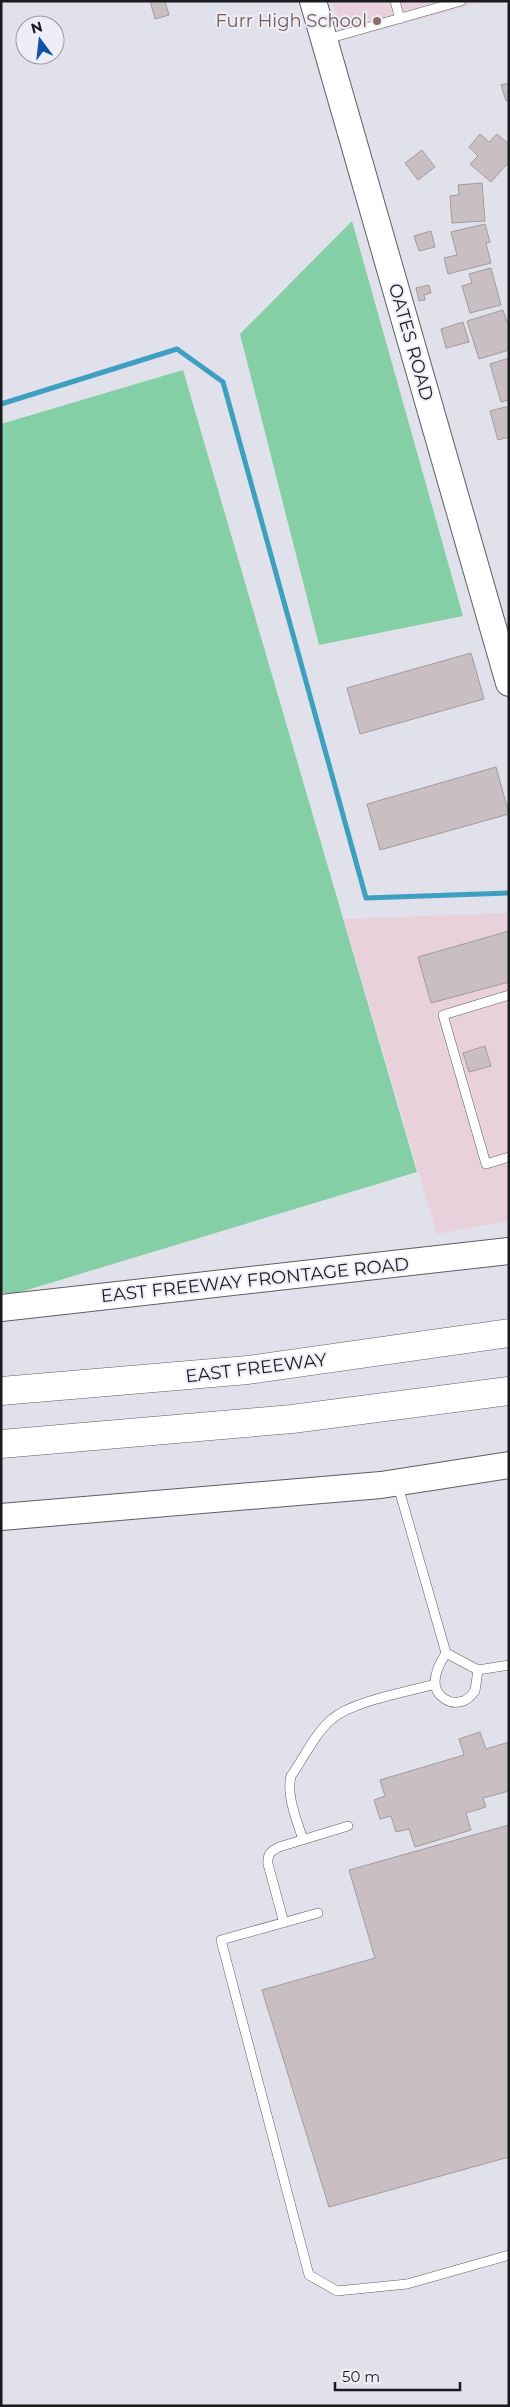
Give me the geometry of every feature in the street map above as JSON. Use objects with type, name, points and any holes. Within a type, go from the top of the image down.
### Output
[{"type":"highway","name":"EAST FREEWAY","points":[[1,1391],[248,1370],[509,1333]]},
{"type":"highway","points":[[1,1444],[292,1419],[507,1391]]},
{"type":"highway","points":[[1,1452],[68,1439]]},
{"type":"main road","name":"OATES ROAD","points":[[313,1],[509,683]]},
{"type":"main road","name":"EAST FREEWAY FRONTAGE ROAD","points":[[1,1308],[509,1251]]},
{"type":"main road","points":[[1,1517],[397,1483],[509,1465]]},
{"type":"lane","points":[[395,1],[400,19]]},
{"type":"lane","points":[[325,40],[461,1]]},
{"type":"lane","points":[[509,995],[443,1015],[486,1164],[509,1157]]},
{"type":"lane","points":[[397,1483],[446,1653],[436,1672],[435,1684],[437,1692],[443,1699],[453,1702],[464,1701],[476,1691],[478,1670]]},
{"type":"lane","points":[[446,1653],[478,1670],[509,1665]]},
{"type":"lane","points":[[303,1840],[289,1792],[291,1776],[330,1720],[341,1712],[355,1706],[435,1684]]},
{"type":"lane","points":[[284,1923],[267,1857],[279,1847],[348,1826]]},
{"type":"lane","points":[[318,1913],[221,1940],[309,2275],[337,2291],[407,2284],[509,2255]]},
{"type":"shaded area","name":"Furr High School","points":[[332,1],[487,1],[344,40]]},
{"type":"shaded area","points":[[509,913],[509,1221],[437,1234],[344,919]]},
{"type":"green space","points":[[352,221],[463,616],[319,645],[240,334]]},
{"type":"green space","points":[[183,370],[417,1172],[17,1293],[1,1293],[1,424]]},
{"type":"building","points":[[150,1],[165,1],[169,15],[155,19]]},
{"type":"building","points":[[509,83],[509,100],[506,101],[501,85]]},
{"type":"building","points":[[480,134],[489,142],[497,134],[509,144],[509,162],[491,182],[470,164],[478,156],[469,147]]},
{"type":"building","points":[[422,150],[435,167],[418,180],[405,163]]},
{"type":"building","points":[[482,183],[485,221],[452,223],[450,196],[459,195],[458,185]]},
{"type":"building","points":[[485,224],[490,242],[486,243],[491,263],[448,274],[444,258],[457,255],[451,232]]},
{"type":"building","points":[[431,231],[435,247],[419,251],[414,236]]},
{"type":"building","points":[[491,268],[501,305],[470,313],[462,286],[472,283],[469,274]]},
{"type":"building","points":[[429,285],[431,293],[424,295],[425,300],[419,301],[416,288]]},
{"type":"building","points":[[503,310],[509,328],[509,350],[479,359],[467,321]]},
{"type":"building","points":[[463,322],[469,342],[446,348],[441,329]]},
{"type":"building","points":[[509,358],[509,400],[501,402],[490,364]]},
{"type":"building","points":[[509,406],[509,437],[498,440],[490,411]]},
{"type":"building","points":[[471,653],[484,699],[360,734],[347,688]]},
{"type":"building","points":[[496,767],[509,814],[380,850],[367,804]]},
{"type":"building","points":[[509,931],[509,982],[431,1003],[418,957]]},
{"type":"building","points":[[485,1046],[491,1066],[469,1072],[463,1053]]},
{"type":"building","points":[[480,1732],[486,1749],[509,1742],[509,1791],[483,1798],[486,1807],[466,1813],[471,1830],[415,1847],[409,1829],[396,1832],[391,1816],[380,1819],[374,1800],[385,1796],[380,1780],[464,1755],[459,1739]]},
{"type":"building","points":[[509,1825],[509,2157],[329,2207],[262,1990],[375,1958],[349,1870]]},
{"type":"waterway","points":[[1,404],[177,349],[223,382],[366,898],[509,893]]},
{"type":"place","name":"Furr High School","points":[[377,21]]}]
